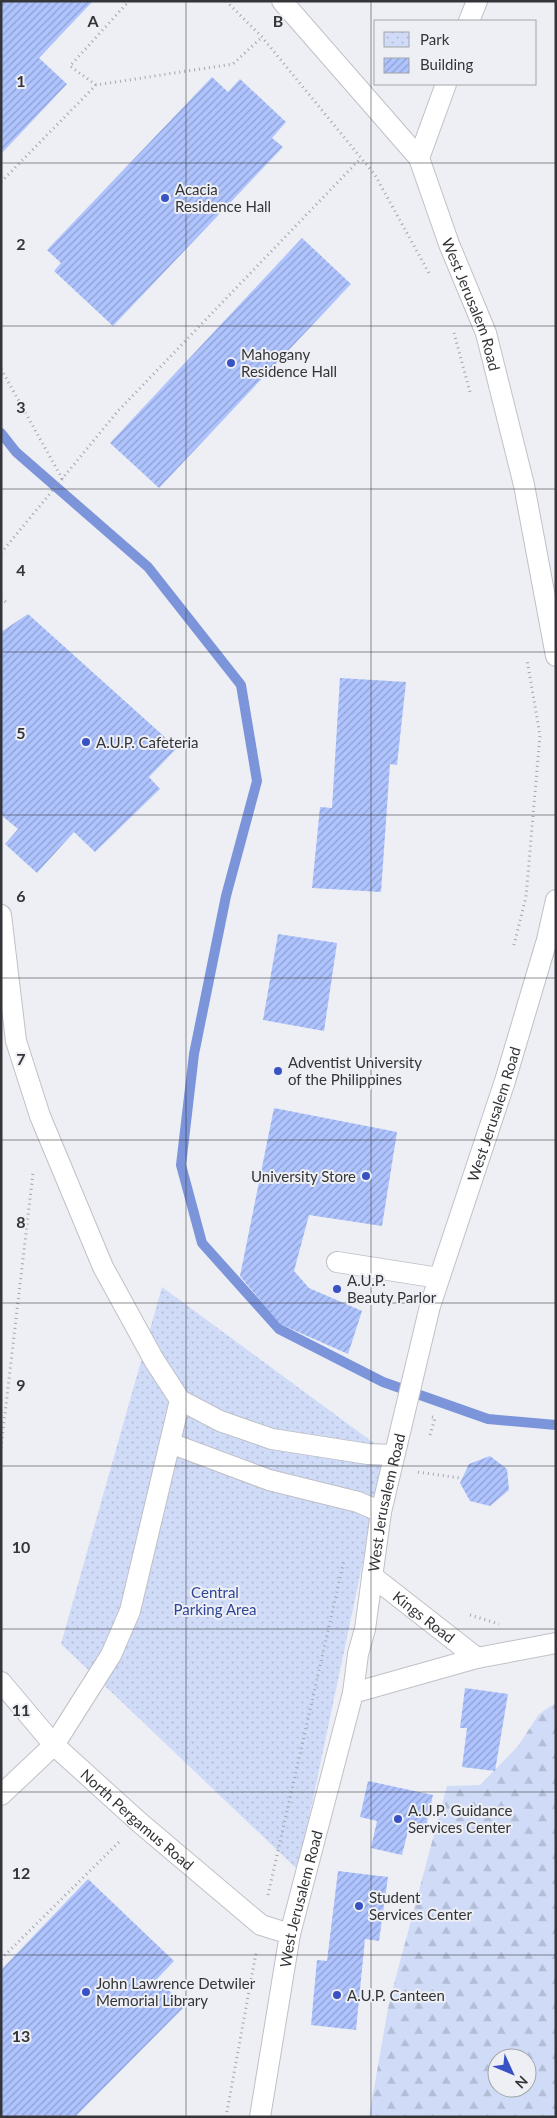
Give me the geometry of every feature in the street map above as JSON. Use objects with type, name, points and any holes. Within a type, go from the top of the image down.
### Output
[{"type":"lane","name":"West Jerusalem Road","points":[[282,1],[418,158],[449,244],[486,333],[524,485],[556,656]]},
{"type":"lane","points":[[469,20],[477,1]]},
{"type":"lane","points":[[418,158],[446,85]]},
{"type":"lane","name":"West Jerusalem Road","points":[[260,2117],[290,1934],[353,1693],[381,1512],[393,1455],[408,1403],[430,1306],[505,1081],[547,940],[556,900]]},
{"type":"lane","points":[[1,914],[16,1041],[40,1116],[103,1267],[154,1360],[180,1400],[220,1421],[272,1439],[368,1454],[393,1455]]},
{"type":"lane","points":[[337,1262],[439,1278]]},
{"type":"lane","points":[[1,1795],[54,1745],[111,1654],[130,1611],[180,1400]]},
{"type":"lane","points":[[170,1443],[269,1480],[358,1502],[381,1512]]},
{"type":"lane","name":"Kings Road","points":[[372,1576],[477,1658]]},
{"type":"lane","name":"Kings Road","points":[[353,1693],[477,1658],[556,1643]]},
{"type":"lane","name":"North Pergamus Road","points":[[1,1682],[54,1745],[139,1822],[261,1926],[290,1934]]},
{"type":"path","points":[[96,85],[70,66],[129,1]]},
{"type":"path","points":[[226,1],[262,37],[375,174],[433,282]]},
{"type":"path","points":[[1,182],[96,85],[234,64],[262,37]]},
{"type":"path","points":[[1,553],[118,411],[361,158]]},
{"type":"path","points":[[452,326],[470,393]]},
{"type":"path","points":[[1,369],[63,480]]},
{"type":"path","points":[[1,598],[7,603]]},
{"type":"path","points":[[512,954],[526,898],[540,735],[526,656]]},
{"type":"path","points":[[1,1448],[34,1165]]},
{"type":"path","points":[[408,1403],[435,1418],[429,1436]]},
{"type":"path","points":[[416,1481],[421,1463]]},
{"type":"path","points":[[418,1472],[460,1478]]},
{"type":"path","points":[[226,2117],[261,1926],[347,1550]]},
{"type":"path","points":[[464,1613],[480,1620],[505,1626]]},
{"type":"path","points":[[1,1959],[118,1844]]},
{"type":"green space","name":"Central Parking Area","points":[[162,1287],[386,1452],[298,1870],[61,1644]]},
{"type":"green space","points":[[556,1703],[556,2117],[369,2117],[389,2003],[447,1786],[480,1785],[518,1746],[539,1714]]},
{"type":"building","points":[[1,1],[93,1],[39,58],[67,84],[1,154]]},
{"type":"building","name":"Acacia Residence Hall","points":[[212,77],[228,92],[240,79],[286,122],[272,138],[283,147],[113,326],[54,271],[61,263],[47,250]]},
{"type":"building","name":"Mahogany Residence Hall","points":[[302,238],[351,284],[159,488],[110,443]]},
{"type":"building","name":"A.U.P. Cafeteria","points":[[28,614],[177,748],[149,777],[160,789],[95,852],[74,832],[37,873],[5,844],[18,829],[1,815],[1,632]]},
{"type":"building","points":[[340,678],[406,682],[397,765],[390,764],[381,892],[312,888],[320,807],[332,808]]},
{"type":"building","points":[[278,934],[337,943],[324,1031],[263,1020]]},
{"type":"building","points":[[274,1108],[397,1132],[382,1226],[309,1215],[294,1271],[309,1288],[362,1311],[348,1354],[280,1324],[240,1276]]},
{"type":"building","points":[[490,1456],[507,1469],[509,1490],[490,1506],[470,1501],[460,1483],[469,1464]]},
{"type":"building","points":[[465,1688],[508,1694],[495,1771],[462,1767],[467,1728],[460,1728]]},
{"type":"building","name":"A.U.P. Guidance Services Center","points":[[368,1781],[433,1795],[425,1831],[409,1827],[402,1855],[371,1848],[377,1821],[360,1817]]},
{"type":"building","points":[[338,1871],[388,1877],[379,1941],[365,1939],[356,2030],[311,2025],[317,1960],[327,1961]]},
{"type":"building","name":"John Lawrence Detwiler Memorial Library","points":[[88,1879],[174,1961],[157,1979],[185,2006],[75,2117],[1,2117],[1,1970]]},
{"type":"waterway","points":[[1,433],[16,452],[148,567],[241,685],[257,781],[226,896],[194,1054],[181,1165],[202,1243],[279,1329],[383,1382],[488,1419],[556,1425]]},
{"type":"place","name":"Acacia Residence Hall","points":[[165,198]]},
{"type":"place","name":"Mahogany Residence Hall","points":[[231,363]]},
{"type":"place","name":"A.U.P. Cafeteria","points":[[86,742]]},
{"type":"place","name":"Adventist University of the Philippines","points":[[278,1071]]},
{"type":"place","name":"University Store","points":[[366,1176]]},
{"type":"place","name":"A.U.P. Beauty Parlor","points":[[337,1289]]},
{"type":"place","name":"A.U.P. Guidance Services Center","points":[[398,1819]]},
{"type":"place","name":"Student Services Center","points":[[359,1906]]},
{"type":"place","name":"John Lawrence Detwiler Memorial Library","points":[[86,1992]]},
{"type":"place","name":"A.U.P. Canteen","points":[[337,1995]]}]
